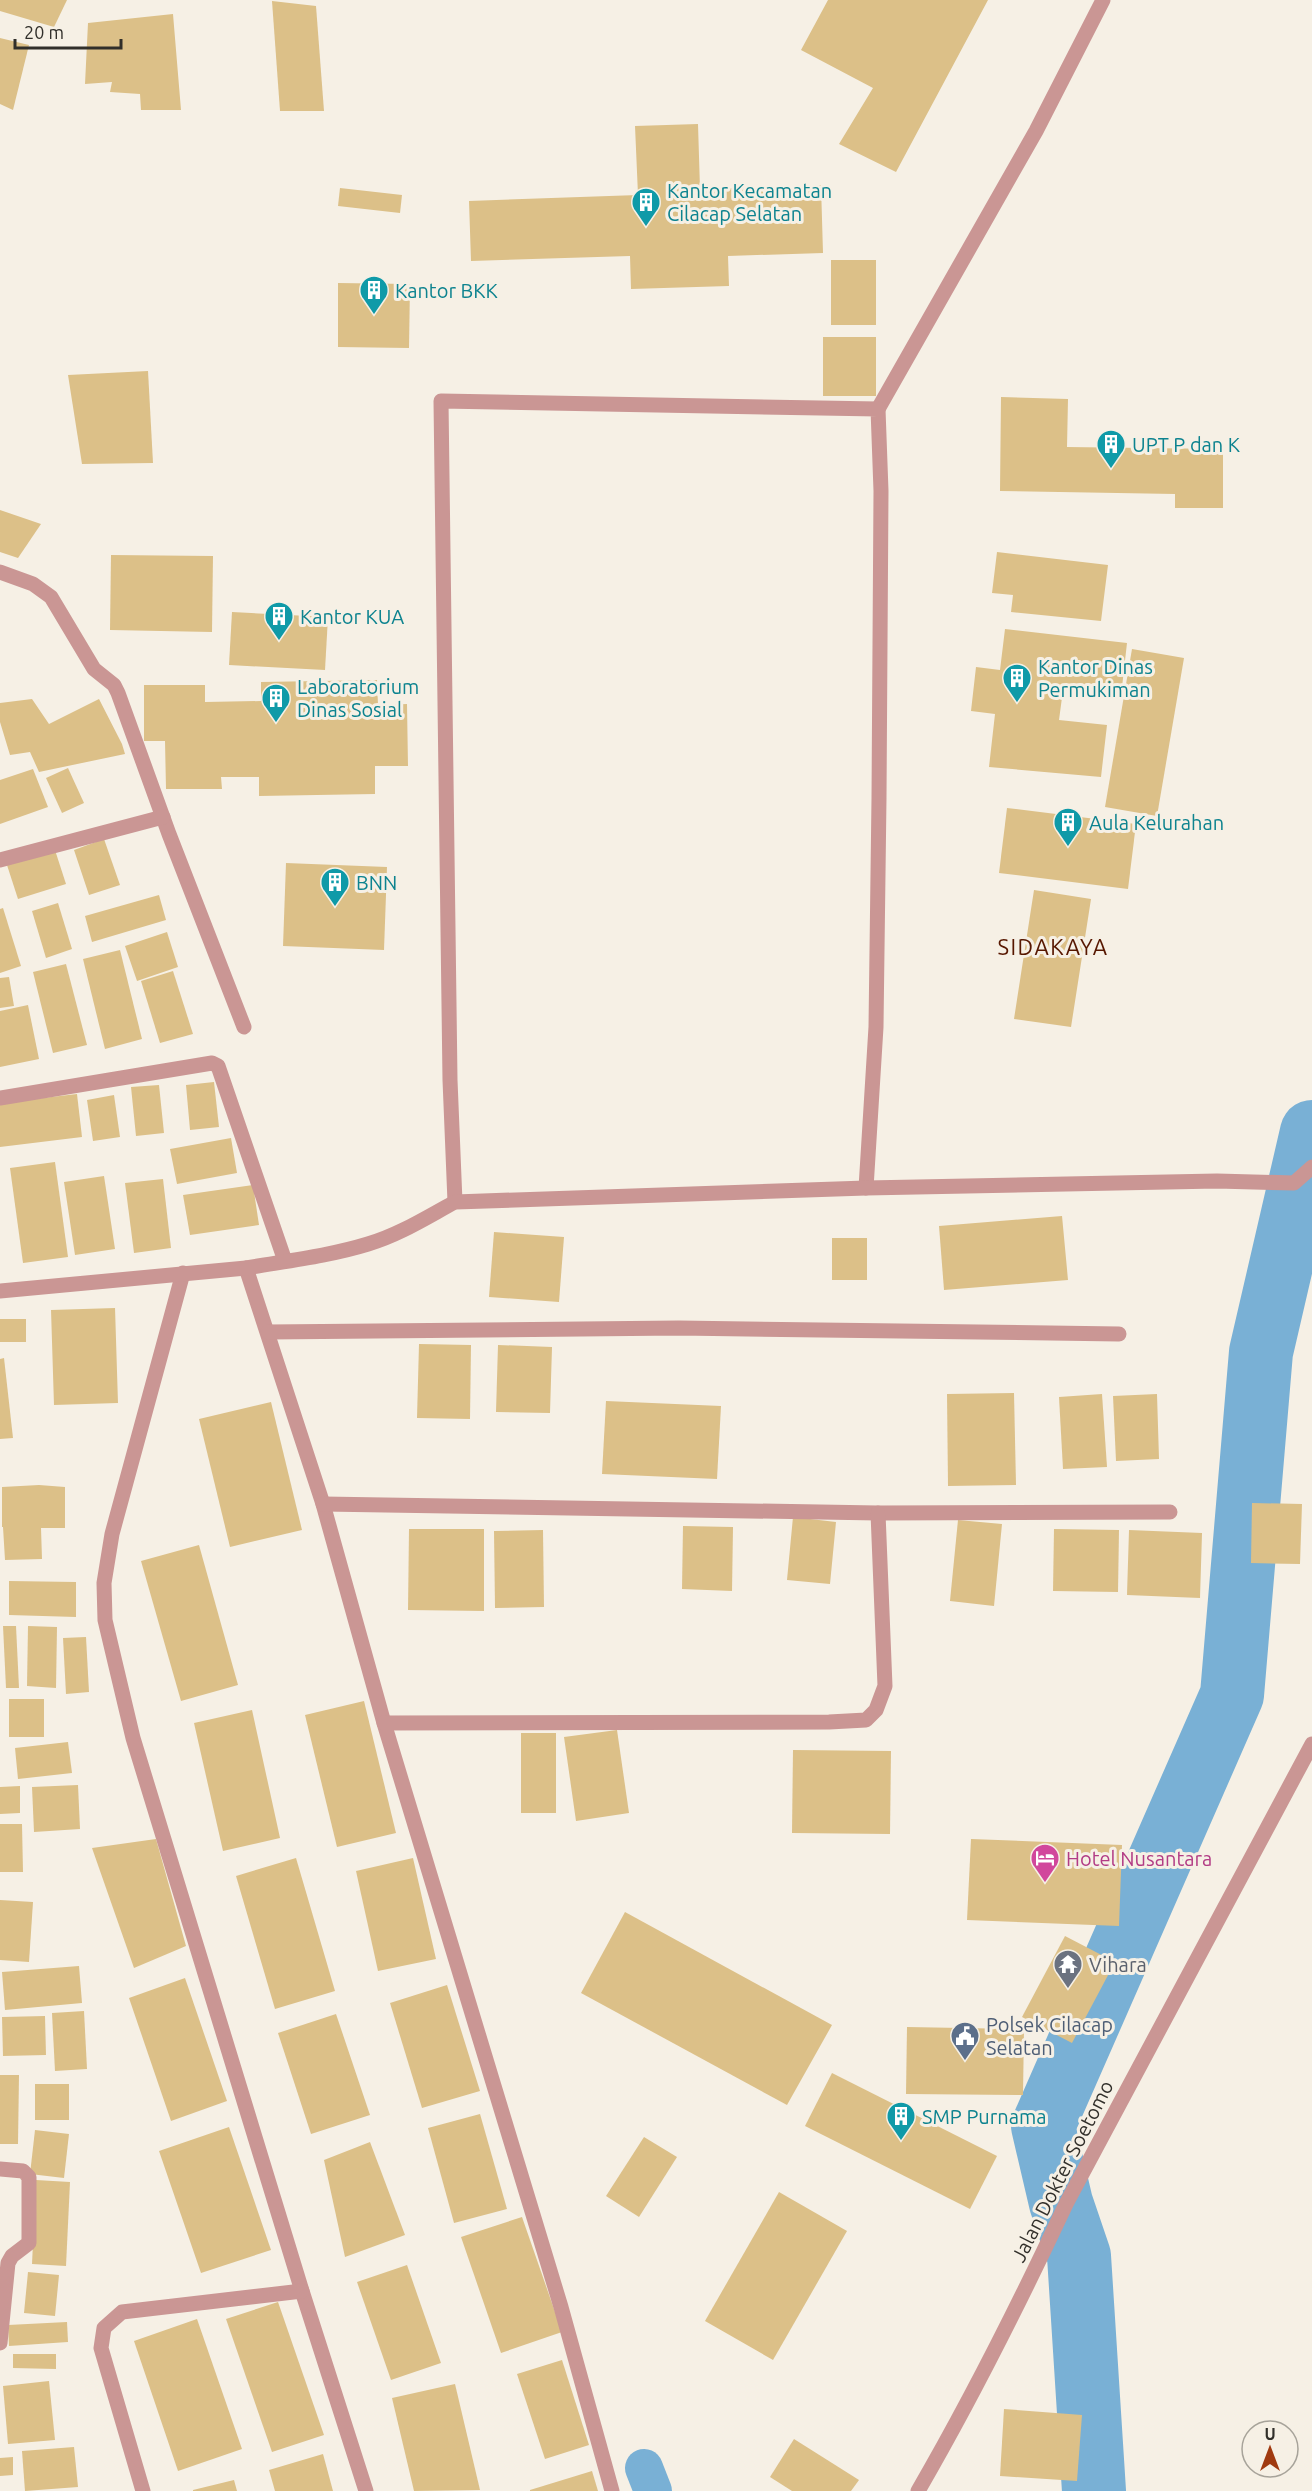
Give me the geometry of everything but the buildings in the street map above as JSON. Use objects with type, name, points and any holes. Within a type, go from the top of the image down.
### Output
[{"type":"street","points":[[866,1188],[876,1027],[881,491],[878,409],[1036,131],[1103,0]]},
{"type":"street","points":[[455,1202],[450,1080],[441,401],[878,409]]},
{"type":"street","points":[[0,572],[33,584],[51,597],[94,669],[114,685],[244,1027]]},
{"type":"street","points":[[0,860],[163,817]]},
{"type":"street","points":[[0,1098],[212,1064],[218,1066],[285,1261]]},
{"type":"street","points":[[0,1291],[246,1268],[285,1261],[368,1244],[408,1228],[455,1202],[866,1188],[1217,1181],[1294,1183],[1312,1167]]},
{"type":"street","points":[[246,1268],[323,1504],[384,1723],[561,2307],[612,2491]]},
{"type":"street","points":[[183,1273],[112,1534],[104,1583],[105,1620],[133,1738],[302,2291],[366,2491]]},
{"type":"street","points":[[267,1332],[679,1328],[1119,1334]]},
{"type":"street","points":[[323,1504],[878,1513],[1170,1512]]},
{"type":"street","points":[[384,1723],[866,1720],[876,1710],[885,1686],[878,1513]]},
{"type":"street","name":"Jalan Dokter Soetomo","points":[[918,2491],[944,2446],[1035,2270],[1066,2204],[1312,1744]]},
{"type":"street","points":[[0,2169],[23,2171],[29,2177],[30,2191],[29,2243],[12,2256],[8,2263],[0,2343]]},
{"type":"street","points":[[143,2491],[101,2348],[104,2328],[122,2312],[302,2291]]},
{"type":"waterway","points":[[1094,2491],[1079,2256],[1061,2203],[1043,2126],[1232,1695],[1261,1352],[1312,1132]]},
{"type":"waterway","points":[[644,2468],[653,2491]]},
{"type":"place","name":"Kantor Kecamatan Cilacap Selatan","points":[[646,228]]},
{"type":"place","name":"Kantor BKK","points":[[374,316]]},
{"type":"place","name":"UPT P dan K","points":[[1111,470]]},
{"type":"place","name":"Kantor KUA","points":[[279,642]]},
{"type":"place","name":"Kantor Dinas Permukiman","points":[[1017,704]]},
{"type":"place","name":"Laboratorium Dinas Sosial","points":[[276,724]]},
{"type":"place","name":"Aula Kelurahan","points":[[1068,848]]},
{"type":"place","name":"BNN","points":[[335,908]]},
{"type":"place","name":"Hotel Nusantara","points":[[1045,1884]]},
{"type":"place","name":"Vihara","points":[[1068,1990]]},
{"type":"place","name":"Polsek Cilacap Selatan","points":[[965,2062]]},
{"type":"place","name":"SMP Purnama","points":[[901,2142]]},
{"type":"district","name":"SIDAKAYA","points":[[1053,946]]}]
